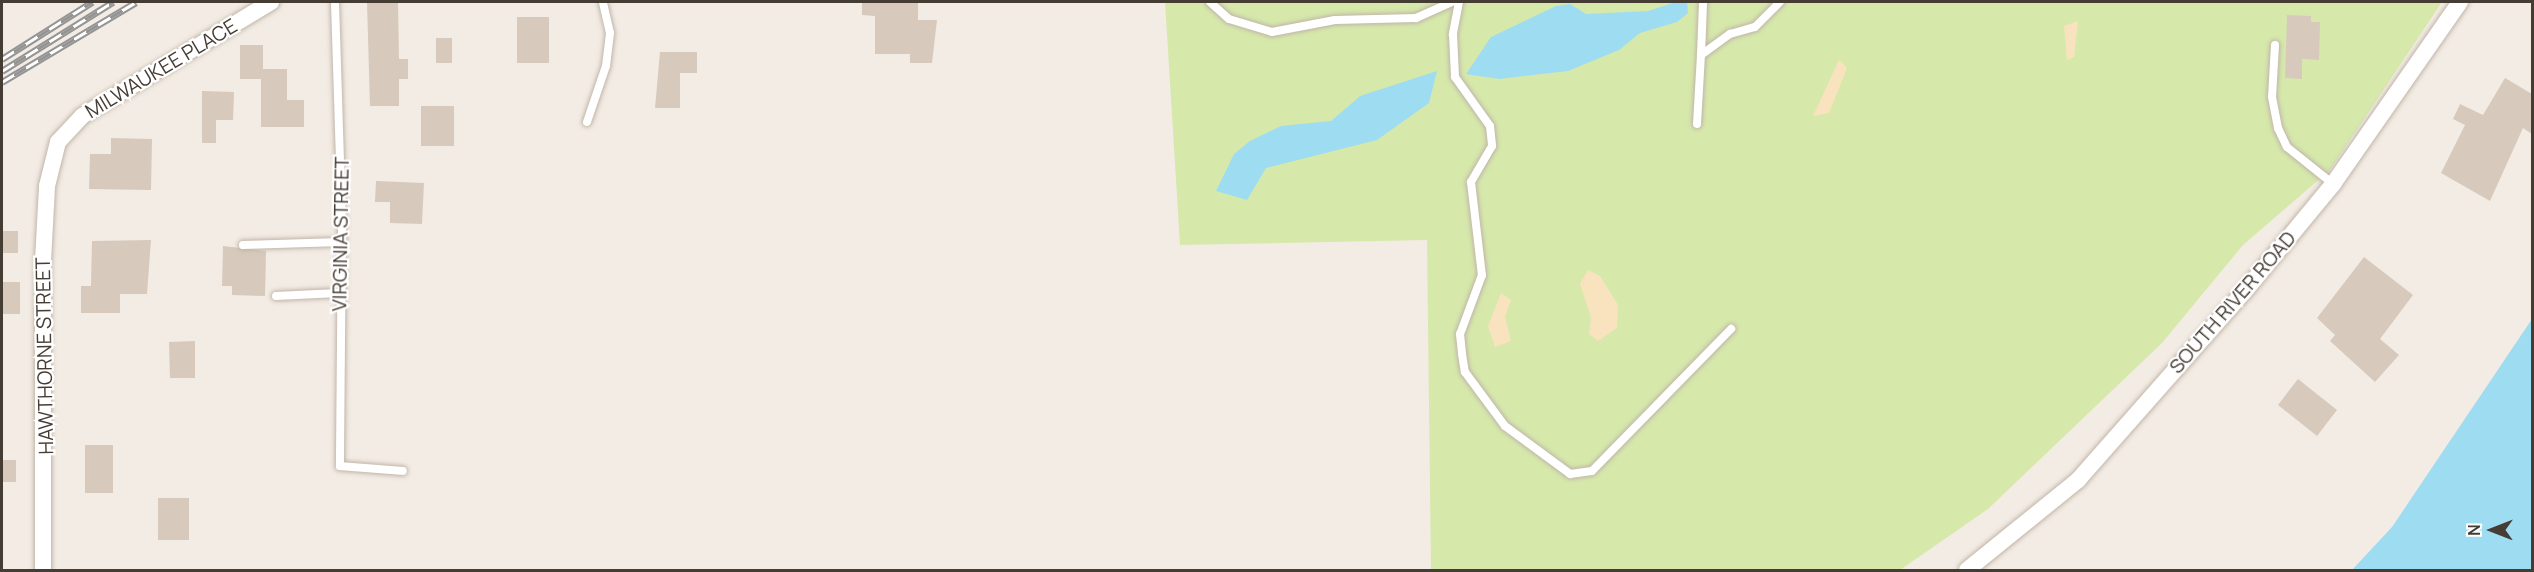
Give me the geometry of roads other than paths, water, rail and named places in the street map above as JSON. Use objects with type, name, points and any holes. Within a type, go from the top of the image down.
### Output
[{"type":"street","name":"MILWAUKEE PLACE","points":[[58,142],[82,116],[271,2]]},
{"type":"street","name":"SOUTH RIVER ROAD","points":[[1967,570],[2078,480],[2332,184],[2460,2]]},
{"type":"street","name":"HAWTHORNE STREET","points":[[43,570],[43,261],[47,186],[58,142]]},
{"type":"lane","name":"VIRGINIA STREET","points":[[335,2],[341,242],[338,293],[340,466],[403,471]]},
{"type":"lane","points":[[587,122],[607,55],[610,33],[603,2]]},
{"type":"lane","points":[[1210,2],[1229,19],[1272,32],[1335,20],[1416,18],[1452,2]]},
{"type":"lane","points":[[1459,2],[1453,34],[1455,77],[1490,126],[1492,146],[1471,182],[1482,275],[1460,334],[1462,354],[1465,372],[1505,426],[1570,474],[1592,471],[1731,329]]},
{"type":"lane","points":[[1697,124],[1703,2]]},
{"type":"lane","points":[[1701,55],[1730,34],[1755,27],[1780,2]]},
{"type":"lane","points":[[2275,45],[2272,97],[2278,128],[2287,147],[2332,184]]},
{"type":"lane","points":[[243,245],[341,242]]},
{"type":"lane","points":[[276,296],[338,293]]},
{"type":"water","points":[[1676,2],[1687,2],[1688,13],[1677,22],[1640,33],[1619,50],[1568,71],[1499,79],[1466,74],[1491,37],[1556,6],[1570,4],[1586,14],[1648,11]]},
{"type":"water","points":[[1437,71],[1429,103],[1377,140],[1266,168],[1247,200],[1216,191],[1234,154],[1250,141],[1281,126],[1331,121],[1360,96]]},
{"type":"water","points":[[2532,319],[2532,570],[2352,570],[2392,527]]},
{"type":"railway","points":[[2,59],[92,2]]},
{"type":"railway","points":[[2,71],[113,2]]},
{"type":"railway","points":[[2,82],[136,2]]}]
